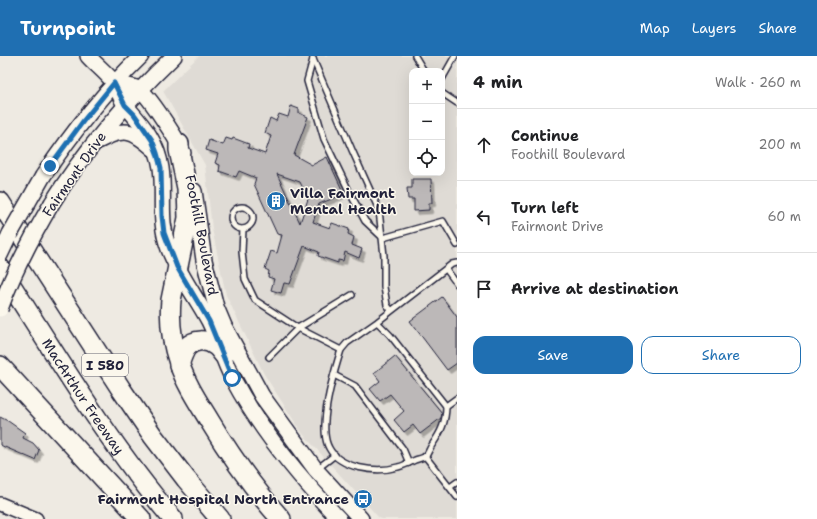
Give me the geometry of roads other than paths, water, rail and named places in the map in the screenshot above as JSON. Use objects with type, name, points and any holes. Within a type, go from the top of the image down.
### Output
[{"type":"highway","points":[[179,144],[187,188],[188,218],[177,267],[170,314],[175,350],[179,365],[193,394],[220,439],[255,488],[281,519]]},
{"type":"highway","name":"I 580","points":[[0,202],[112,377],[153,436],[186,479],[220,519]]},
{"type":"highway","name":"MacArthur Freeway","points":[[0,268],[108,432],[158,501],[174,519]]},
{"type":"highway","points":[[179,365],[186,348],[192,343],[199,341],[215,345],[224,355]]},
{"type":"highway","points":[[0,366],[141,519]]},
{"type":"main road","name":"Foothill Boulevard","points":[[88,56],[114,83],[125,105],[144,127],[152,140],[157,153],[162,182],[162,216],[164,233],[177,267],[209,321],[232,378],[263,427],[304,480],[339,519]]},
{"type":"main road","name":"Fairmont Drive","points":[[0,255],[25,206],[43,176],[84,120],[114,83],[141,56]]},
{"type":"main road","name":"Fairmont Drive","points":[[0,309],[20,262],[52,203],[66,182],[94,143],[125,105],[139,89],[174,56]]},
{"type":"main road","points":[[114,83],[139,89]]},
{"type":"main road","name":"Foothill Boulevard","points":[[139,89],[161,116],[179,144],[188,166],[193,186],[204,260],[216,307],[224,326],[262,396],[316,470],[361,519]]},
{"type":"main road","points":[[94,143],[114,132],[124,132],[133,134],[143,139],[157,153]]},
{"type":"main road","points":[[304,480],[316,470]]},
{"type":"street","points":[[0,504],[36,519]]},
{"type":"lane","points":[[415,56],[422,68]]},
{"type":"lane","points":[[445,74],[455,56]]},
{"type":"lane","points":[[312,57],[379,210],[384,256],[384,287],[387,305],[392,310]]},
{"type":"lane","points":[[312,57],[307,81],[324,139],[365,221],[382,238]]},
{"type":"lane","points":[[445,95],[457,103]]},
{"type":"lane","points":[[240,207],[249,209],[253,217],[250,225],[243,229],[234,226],[230,219],[233,211],[240,207]]},
{"type":"lane","points":[[382,238],[443,221],[457,244]]},
{"type":"lane","points":[[243,229],[242,252],[245,280],[255,300],[298,328],[341,350]]},
{"type":"lane","points":[[377,322],[390,335],[446,406],[444,424],[440,434],[426,456],[397,467],[377,469],[359,468],[347,463],[335,455],[329,448],[324,424],[334,375],[341,350],[347,343],[377,322],[452,264],[457,263]]},
{"type":"lane","points":[[446,269],[457,284]]},
{"type":"lane","points":[[269,357],[298,328],[352,295]]},
{"type":"lane","points":[[334,375],[354,386],[403,448],[409,463]]},
{"type":"lane","points":[[446,406],[457,398]]},
{"type":"lane","points":[[316,470],[335,455]]},
{"type":"lane","points":[[426,456],[457,497]]},
{"type":"lane","points":[[450,487],[457,482]]},
{"type":"place","name":"Villa Fairmont Mental Health","points":[[276,201]]},
{"type":"place","name":"Fairmont Hospital North Entrance","points":[[363,499]]}]
